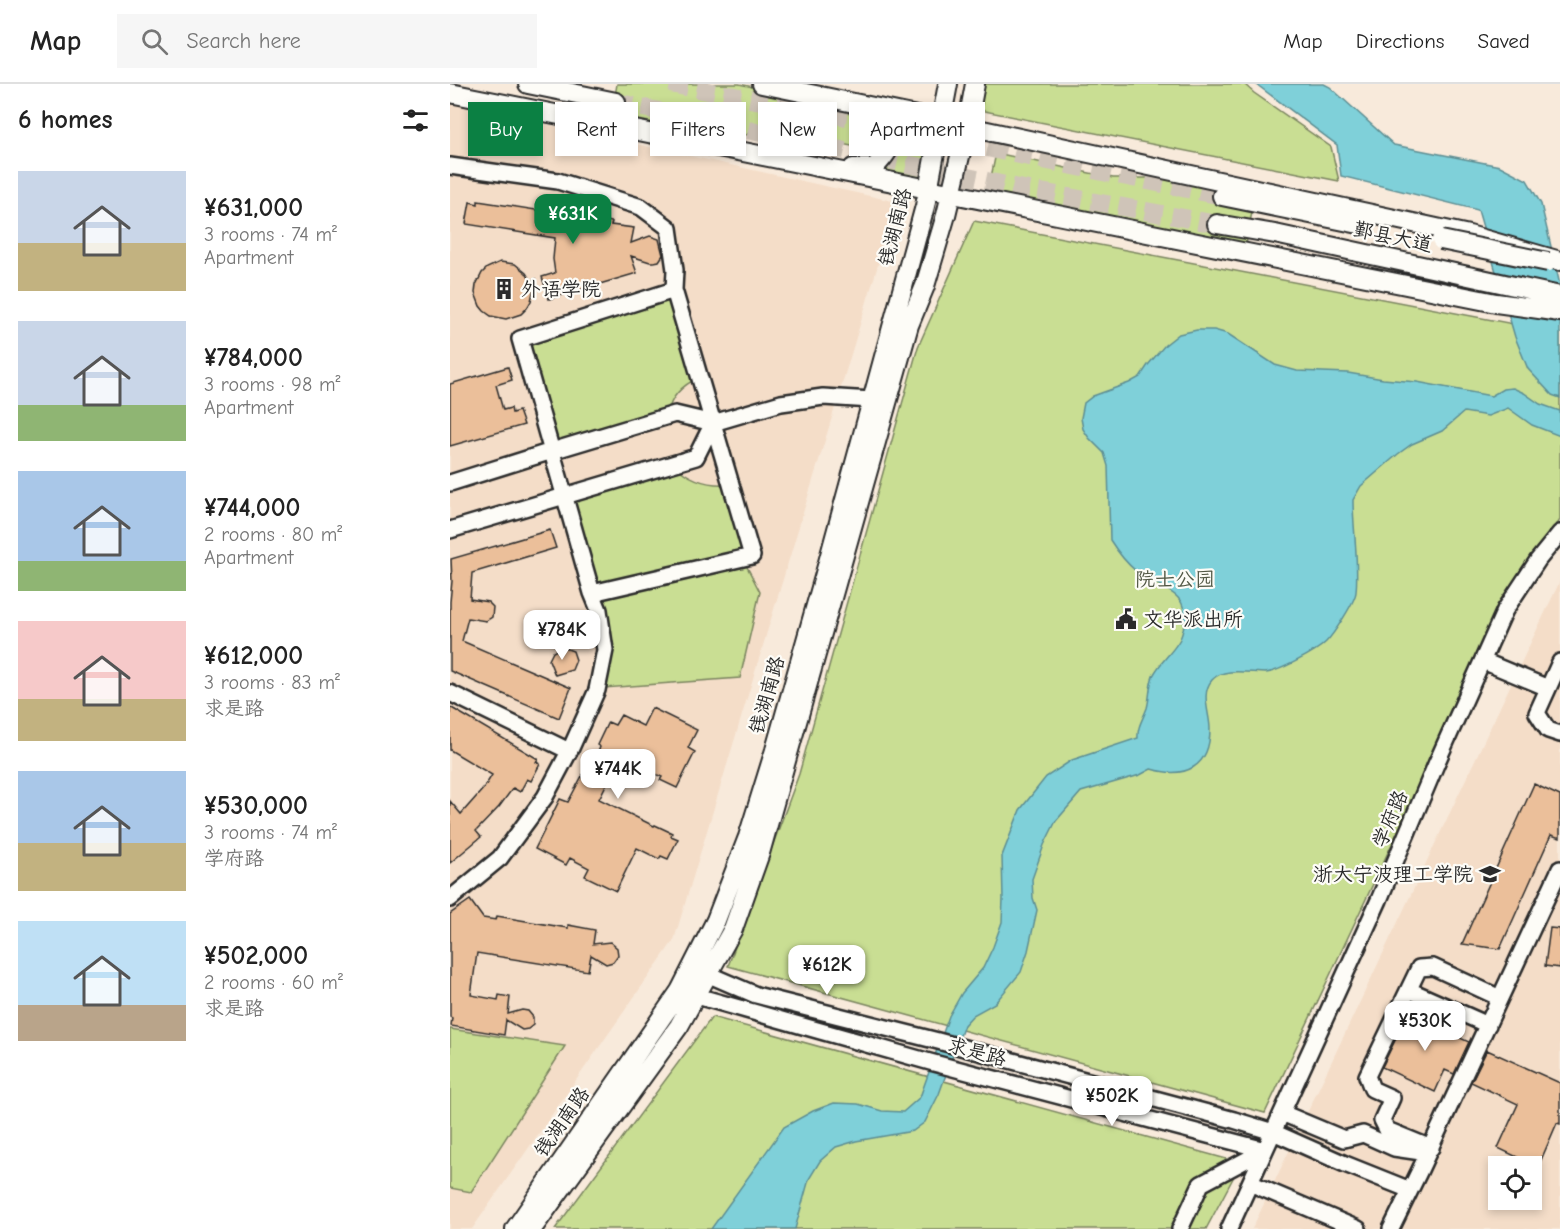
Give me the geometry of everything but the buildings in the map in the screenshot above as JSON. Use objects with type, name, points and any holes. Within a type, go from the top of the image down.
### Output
[{"type":"main road","points":[[528,84],[616,102]]},
{"type":"main road","points":[[762,84],[850,102]]},
{"type":"main road","name":"钱湖南路","points":[[944,102],[948,84]]},
{"type":"main road","name":"钱湖南路","points":[[972,102],[975,84]]},
{"type":"main road","points":[[450,93],[1496,303],[1560,312]]},
{"type":"main road","points":[[821,167],[874,168],[888,153],[891,143],[892,132],[885,116],[830,98]]},
{"type":"main road","points":[[985,131],[1479,238],[1557,262]]},
{"type":"main road","name":"钱湖南路","points":[[515,1229],[688,994],[700,971],[716,920],[748,837],[779,738],[925,206],[934,156]]},
{"type":"main road","name":"钱湖南路","points":[[700,971],[733,929],[760,853],[880,424],[909,325],[925,286],[960,156]]},
{"type":"main road","name":"鄞县大道","points":[[1222,196],[1557,262]]},
{"type":"main road","name":"鄞县大道","points":[[1217,224],[1275,234],[1560,296]]},
{"type":"main road","name":"钱湖南路","points":[[532,1229],[679,1026],[688,994]]},
{"type":"street","points":[[450,165],[558,181],[641,207],[669,228],[675,270],[674,290],[752,556],[592,593]]},
{"type":"street","points":[[450,898],[500,858],[545,797],[570,752],[597,690],[605,650],[599,610],[592,593],[520,339],[674,290]]},
{"type":"street","points":[[450,483],[675,414],[713,423],[781,403],[823,397],[872,400]]},
{"type":"street","points":[[450,530],[696,456],[713,423]]},
{"type":"street","name":"学府路","points":[[1229,1229],[1379,900],[1505,610],[1538,560],[1560,532]]},
{"type":"street","points":[[1483,661],[1548,688]]},
{"type":"street","points":[[1560,662],[1537,713],[1548,730],[1560,734]]},
{"type":"street","points":[[450,693],[570,752]]},
{"type":"street","points":[[1391,1229],[1560,869]]},
{"type":"street","points":[[1429,1150],[1387,1130],[1382,1120],[1392,1098],[1372,1089],[1367,1076],[1419,968],[1434,967],[1500,998]]},
{"type":"street","name":"求是路","points":[[700,971],[756,995],[972,1050],[1273,1132],[1410,1190]]},
{"type":"street","points":[[1409,990],[1488,1025]]},
{"type":"street","name":"求是路","points":[[688,994],[930,1062],[1265,1150]]},
{"type":"street","points":[[1282,1113],[1344,1139],[1363,1134],[1394,1148],[1429,1150]]},
{"type":"street","points":[[1180,1229],[1201,1184],[1265,1150]]},
{"type":"street","points":[[1250,1184],[1358,1229]]},
{"type":"shaded area","points":[[450,103],[468,107],[468,156],[543,156],[543,124],[555,126],[555,156],[638,156],[638,145],[650,147],[650,156],[689,156],[897,202],[674,940],[472,1229],[450,1229]]},
{"type":"shaded area","name":"浙大宁波理工学院","points":[[1560,581],[1560,1229],[1252,1229]]},
{"type":"green space","points":[[617,84],[739,84],[805,98],[810,102],[758,102],[758,127],[746,135],[746,102],[650,102],[650,122],[638,120],[638,102],[614,102]]},
{"type":"green space","points":[[984,84],[1244,84],[1331,147],[1339,181],[985,111],[985,102],[981,102]]},
{"type":"green space","points":[[837,111],[849,114],[849,146],[837,143]]},
{"type":"green space","points":[[996,153],[1113,178],[1158,178],[1255,195],[1246,245],[988,192]]},
{"type":"green space","points":[[882,156],[924,156],[921,178],[880,170]]},
{"type":"green space","name":"院士公园","points":[[974,221],[1560,333],[1560,520],[1500,615],[1265,1113],[728,966],[799,774],[918,347]]},
{"type":"green space","points":[[667,298],[672,299],[698,378],[678,392],[668,413],[559,444],[554,441],[528,347],[531,339]]},
{"type":"green space","points":[[674,465],[686,475],[699,481],[729,484],[744,552],[596,589],[570,496]]},
{"type":"green space","points":[[744,561],[760,592],[740,678],[604,688],[612,652],[610,629],[599,596]]},
{"type":"green space","points":[[712,1017],[1241,1163],[1206,1229],[555,1229]]},
{"type":"green space","points":[[450,1029],[565,1046],[471,1192],[450,1188]]},
{"type":"water","points":[[1256,84],[1324,84],[1394,145],[1500,166],[1527,180],[1541,204],[1560,285],[1560,398],[1552,395],[1528,369],[1515,337],[1478,210],[1341,176],[1337,145]]},
{"type":"water","points":[[1197,330],[1214,330],[1228,334],[1275,365],[1297,371],[1348,373],[1417,382],[1491,396],[1503,389],[1513,388],[1540,404],[1560,411],[1560,436],[1532,425],[1508,408],[1488,416],[1464,412],[1442,431],[1412,444],[1398,454],[1361,486],[1353,500],[1357,570],[1355,597],[1326,642],[1297,661],[1271,672],[1229,672],[1217,676],[1208,685],[1206,704],[1210,729],[1209,742],[1201,761],[1185,771],[1164,772],[1151,769],[1140,775],[1081,792],[1056,821],[1044,845],[1032,879],[1033,898],[1037,910],[1021,972],[995,1003],[973,1015],[964,1025],[939,1094],[925,1122],[913,1131],[856,1141],[836,1147],[820,1161],[809,1179],[795,1229],[711,1229],[784,1127],[813,1111],[834,1103],[858,1104],[882,1111],[903,1112],[920,1097],[949,1016],[962,993],[983,968],[1002,922],[1002,856],[1020,810],[1046,777],[1072,760],[1138,738],[1153,676],[1182,634],[1183,608],[1175,595],[1133,568],[1110,540],[1108,466],[1104,453],[1083,429],[1081,418],[1084,403],[1093,396],[1140,377],[1165,345],[1179,334]]},
{"type":"tunnel","points":[[670,84],[851,118],[1222,196]]},
{"type":"tunnel","points":[[638,107],[1024,189],[1217,224]]},
{"type":"place","name":"外语学院","points":[[504,289]]},
{"type":"place","name":"文华派出所","points":[[1126,619]]},
{"type":"place","name":"浙大宁波理工学院","points":[[1490,874]]}]
